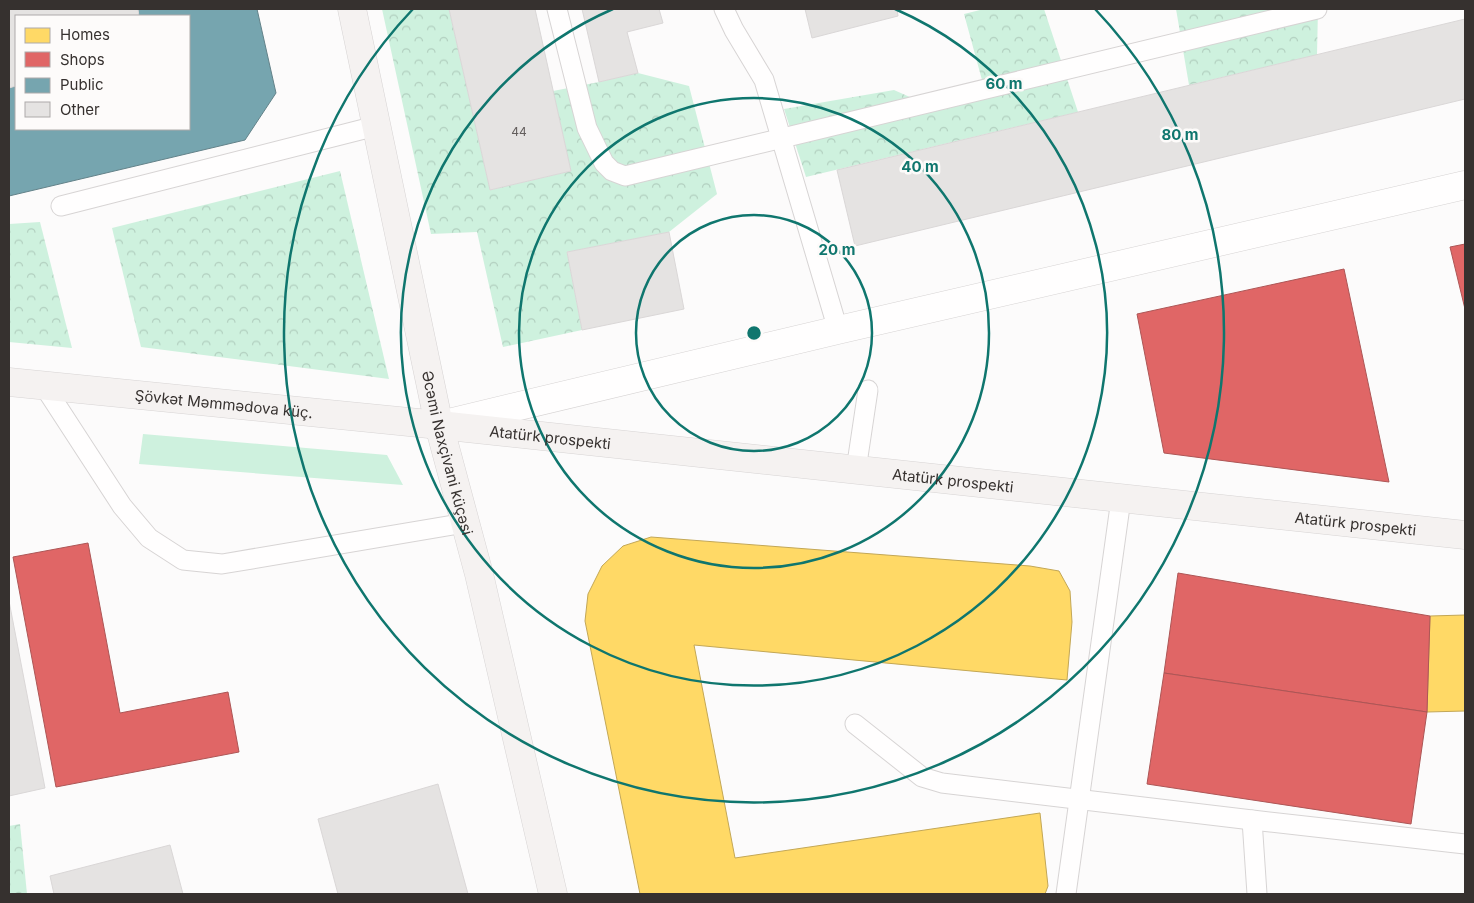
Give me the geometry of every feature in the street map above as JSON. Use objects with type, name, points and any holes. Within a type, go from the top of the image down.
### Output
[{"type":"main road","name":"Əcəmi Naxçivani küçəsi","points":[[352,9],[439,425],[479,574],[552,894]]},
{"type":"main road","name":"Şövkət Məmmədova küç.","points":[[9,382],[439,425]]},
{"type":"main road","name":"Atatürk prospekti","points":[[439,425],[1465,535]]},
{"type":"street","points":[[439,425],[838,330],[1465,185]]},
{"type":"lane","points":[[557,9],[587,128],[604,163],[612,171],[625,176],[1317,9]]},
{"type":"lane","points":[[724,9],[734,30],[764,80],[838,330]]},
{"type":"lane","points":[[61,206],[376,126]]},
{"type":"lane","points":[[44,386],[122,506],[149,538],[183,560],[222,564],[465,523]]},
{"type":"lane","points":[[856,470],[868,390]]},
{"type":"lane","points":[[1066,894],[1121,498]]},
{"type":"lane","points":[[855,724],[922,778],[942,783],[1465,844]]},
{"type":"lane","points":[[1252,820],[1258,894]]},
{"type":"green space","points":[[382,9],[449,9],[490,190],[571,171],[553,91],[638,73],[689,86],[717,194],[669,232],[567,252],[582,330],[503,347],[477,232],[431,234]]},
{"type":"green space","points":[[984,9],[1044,9],[1078,112],[806,177],[784,109],[894,90],[912,98],[982,80],[964,14]]},
{"type":"green space","points":[[1176,9],[1318,9],[1317,55],[1189,85]]},
{"type":"green space","points":[[340,171],[389,379],[141,347],[112,228]]},
{"type":"green space","points":[[40,222],[72,348],[9,342],[9,224]]},
{"type":"green space","points":[[143,434],[387,455],[403,485],[139,464]]},
{"type":"green space","points":[[20,824],[27,894],[9,894],[9,826]]},
{"type":"building: Homes","points":[[651,537],[1030,566],[1059,571],[1070,591],[1072,622],[1067,680],[694,645],[735,858],[1040,813],[1048,886],[1045,894],[640,894],[585,621],[588,594],[602,566],[623,546]]},
{"type":"building: Homes","points":[[1465,615],[1465,711],[1427,712],[1430,616]]},
{"type":"building: Shops","points":[[1465,244],[1465,309],[1450,247]]},
{"type":"building: Shops","points":[[1344,269],[1389,482],[1164,453],[1137,314]]},
{"type":"building: Shops","points":[[88,543],[120,713],[228,692],[239,752],[56,787],[13,557]]},
{"type":"building: Shops","points":[[1178,573],[1430,616],[1427,712],[1164,673]]},
{"type":"building: Shops","points":[[1164,673],[1427,712],[1411,824],[1147,784]]},
{"type":"building: Public","points":[[138,9],[257,9],[276,93],[245,140],[9,196],[9,88],[15,86],[15,130],[190,130],[190,15],[139,15]]},
{"type":"building: Other","points":[[9,9],[138,9],[139,15],[15,15],[15,86],[9,88]]},
{"type":"building: Other","points":[[449,9],[535,9],[571,171],[490,190]]},
{"type":"building: Other","points":[[582,9],[659,9],[663,23],[627,32],[638,73],[599,82]]},
{"type":"building: Other","points":[[805,9],[897,9],[898,16],[812,38]]},
{"type":"building: Other","points":[[1465,19],[1465,99],[855,246],[837,170]]},
{"type":"building: Other","points":[[669,232],[684,309],[582,330],[567,252]]},
{"type":"building: Other","points":[[9,601],[45,788],[9,796]]},
{"type":"building: Other","points":[[438,784],[468,894],[338,894],[318,819]]},
{"type":"building: Other","points":[[170,845],[183,894],[54,894],[50,876]]}]
